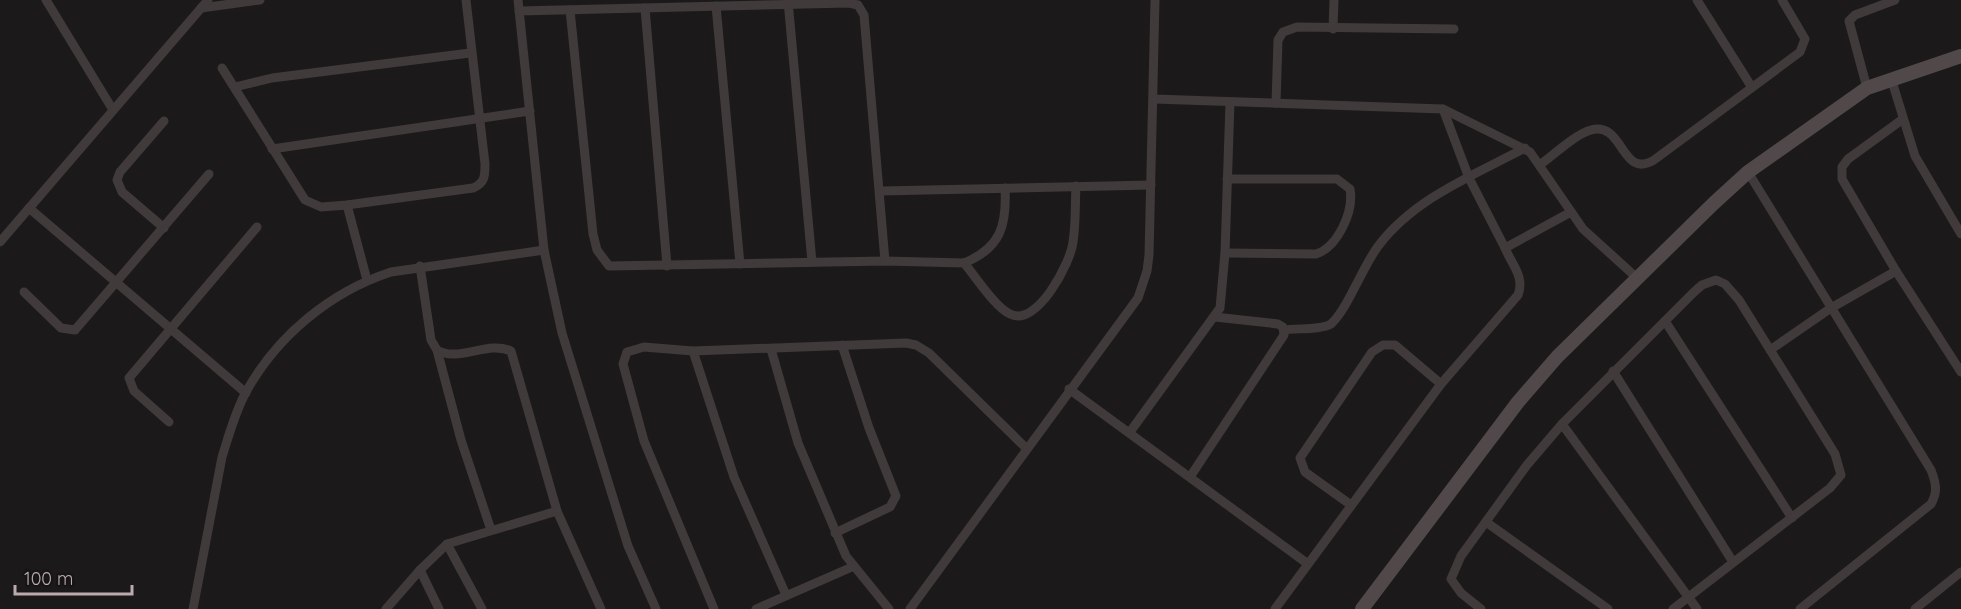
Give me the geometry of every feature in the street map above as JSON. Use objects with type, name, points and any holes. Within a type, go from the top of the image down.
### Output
[{"type":"street","points":[[46,0],[113,110]]},
{"type":"street","points":[[0,242],[205,3],[260,0]]},
{"type":"street","points":[[222,68],[305,200],[312,205],[321,207],[347,205],[464,191],[481,184],[485,164],[466,0]]},
{"type":"street","points":[[518,0],[544,250],[573,375],[628,546],[656,609]]},
{"type":"street","points":[[910,609],[1069,389],[1138,298],[1147,271],[1154,99],[1155,0]]},
{"type":"street","points":[[1333,29],[1334,0]]},
{"type":"street","points":[[1697,0],[1751,86]]},
{"type":"street","points":[[1540,164],[1586,132],[1599,129],[1609,132],[1631,159],[1644,166],[1804,46],[1803,33],[1782,0]]},
{"type":"street","points":[[1867,88],[1849,21],[1855,15],[1894,0]]},
{"type":"street","points":[[788,3],[812,262]]},
{"type":"street","points":[[519,11],[852,3],[862,11],[881,191],[885,261]]},
{"type":"street","points":[[716,6],[740,264]]},
{"type":"street","points":[[645,8],[667,266]]},
{"type":"street","points":[[570,10],[593,234],[597,250],[609,266],[885,261],[964,263],[987,250],[996,240],[1004,224],[1005,188]]},
{"type":"street","points":[[1276,103],[1280,36],[1286,30],[1297,27],[1454,28]]},
{"type":"street","points":[[235,87],[272,78],[471,53]]},
{"type":"street","points":[[1362,609],[1500,424],[1557,357],[1748,172],[1867,88],[1961,56]]},
{"type":"street","points":[[1891,78],[1921,168],[1961,234]]},
{"type":"street","points":[[1154,99],[1443,109],[1525,148],[1540,164],[1571,212],[1595,241],[1637,278]]},
{"type":"street","points":[[1130,432],[1215,317],[1222,297],[1230,102]]},
{"type":"street","points":[[1275,609],[1442,384],[1518,295],[1521,287],[1520,278],[1469,178],[1443,109]]},
{"type":"street","points":[[272,149],[530,111]]},
{"type":"street","points":[[1903,119],[1856,151],[1841,171],[1846,186],[1896,271],[1961,372]]},
{"type":"street","points":[[164,121],[120,172],[117,180],[122,192],[164,228]]},
{"type":"street","points":[[1284,330],[1304,327],[1323,328],[1331,324],[1364,266],[1395,226],[1434,197],[1525,148]]},
{"type":"street","points":[[1748,172],[1931,470],[1936,495],[1925,508],[1800,609]]},
{"type":"street","points":[[24,292],[62,328],[75,330],[209,174]]},
{"type":"street","points":[[1225,253],[1316,254],[1324,251],[1338,236],[1351,202],[1350,189],[1337,179],[1227,178]]},
{"type":"street","points":[[881,191],[1151,185]]},
{"type":"street","points":[[964,263],[1012,316],[1022,315],[1036,309],[1064,270],[1071,252],[1076,186]]},
{"type":"street","points":[[347,205],[367,280]]},
{"type":"street","points":[[29,208],[246,393]]},
{"type":"street","points":[[1505,248],[1571,212]]},
{"type":"street","points":[[169,422],[134,391],[129,378],[257,227]]},
{"type":"street","points":[[194,609],[222,457],[246,393],[274,351],[295,329],[320,308],[367,280],[420,266],[544,250]]},
{"type":"street","points":[[420,266],[431,340],[437,350],[461,440],[490,530]]},
{"type":"street","points":[[1770,350],[1831,309],[1896,271]]},
{"type":"street","points":[[1481,609],[1461,593],[1452,579],[1459,560],[1486,522],[1527,465],[1562,424],[1702,285],[1716,280],[1725,284],[1738,300],[1835,454],[1842,471],[1839,479],[1830,488],[1673,609]]},
{"type":"street","points":[[1215,317],[1278,324],[1284,330]]},
{"type":"street","points":[[1665,321],[1791,518]]},
{"type":"street","points":[[1190,477],[1280,344],[1284,330]]},
{"type":"street","points":[[714,609],[644,441],[623,364],[627,352],[644,348],[693,351],[906,343],[922,348],[1026,448]]},
{"type":"street","points":[[836,533],[890,507],[897,496],[869,428],[842,345]]},
{"type":"street","points":[[1351,506],[1302,469],[1300,458],[1372,352],[1383,345],[1395,345],[1442,384]]},
{"type":"street","points":[[437,350],[448,354],[501,348],[511,351],[557,511],[601,609]]},
{"type":"street","points":[[771,349],[798,443],[836,533],[852,567],[890,609]]},
{"type":"street","points":[[693,351],[734,477],[786,595]]},
{"type":"street","points":[[1952,357],[1961,351]]},
{"type":"street","points":[[1613,371],[1733,562]]},
{"type":"street","points":[[1069,389],[1308,564]]},
{"type":"street","points":[[1562,424],[1697,609]]},
{"type":"street","points":[[387,609],[420,570],[447,544],[557,511]]},
{"type":"street","points":[[1486,522],[1608,609]]},
{"type":"street","points":[[447,544],[482,609]]},
{"type":"street","points":[[756,609],[852,567]]},
{"type":"street","points":[[420,570],[439,609]]},
{"type":"street","points":[[1915,609],[1961,572]]}]
